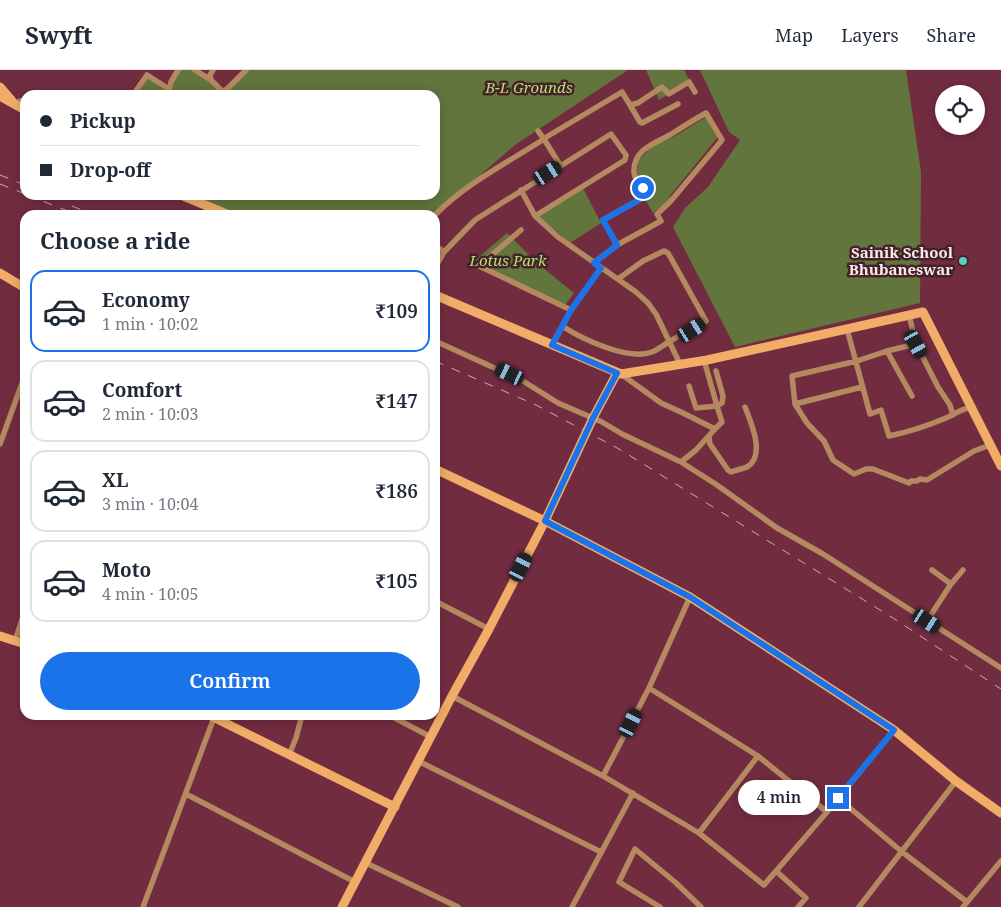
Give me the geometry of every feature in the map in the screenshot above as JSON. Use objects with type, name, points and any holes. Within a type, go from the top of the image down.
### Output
[{"type":"street","points":[[169,90],[178,70]]},
{"type":"street","points":[[195,70],[211,80],[219,90]]},
{"type":"street","points":[[211,80],[210,75],[213,70]]},
{"type":"street","points":[[224,90],[246,70]]},
{"type":"street","points":[[137,90],[148,76],[166,90]]},
{"type":"street","points":[[630,105],[638,103],[662,87],[669,94],[689,82],[696,92]]},
{"type":"street","points":[[0,87],[13,103]]},
{"type":"street","points":[[440,210],[455,196],[543,139],[622,92],[642,123],[678,104]]},
{"type":"street","points":[[0,98],[20,107]]},
{"type":"street","points":[[13,103],[20,101]]},
{"type":"street","points":[[594,263],[617,245],[661,221],[657,214],[670,202],[722,140],[706,113],[672,134],[650,144],[636,159],[635,179],[644,190],[646,196],[603,220],[617,245]]},
{"type":"street","points":[[538,131],[560,165]]},
{"type":"street","points":[[440,259],[444,252],[475,220],[611,134],[626,155],[625,160],[535,216]]},
{"type":"street","points":[[521,190],[535,216],[558,237],[618,279],[648,303],[656,314],[680,364]]},
{"type":"street","points":[[193,200],[217,210]]},
{"type":"street","points":[[521,230],[479,266],[571,310]]},
{"type":"street","points":[[440,248],[444,252]]},
{"type":"street","points":[[562,326],[576,335],[624,353],[639,355],[653,352],[706,321],[668,253],[664,252],[643,261],[618,279]]},
{"type":"street","points":[[552,345],[571,310],[601,268]]},
{"type":"street","points":[[0,273],[20,285]]},
{"type":"street","points":[[440,298],[619,373],[661,403],[715,429]]},
{"type":"street","points":[[619,373],[704,360],[923,312],[1001,466]]},
{"type":"street","points":[[908,315],[916,344],[938,387],[950,405],[953,415]]},
{"type":"street","points":[[847,329],[870,414],[880,410],[890,436],[953,415],[964,408],[971,408]]},
{"type":"street","points":[[440,344],[523,381],[558,403],[593,418],[681,462],[777,528],[823,554],[1001,668]]},
{"type":"street","points":[[916,344],[857,361],[792,376],[795,404],[824,441],[833,460],[854,474],[866,469],[873,469],[909,483],[920,479],[927,480],[974,451],[990,445]]},
{"type":"street","points":[[887,351],[912,396]]},
{"type":"street","points":[[681,462],[709,437],[722,422],[704,360]]},
{"type":"street","points":[[696,408],[717,406],[722,403],[723,396],[716,371]]},
{"type":"street","points":[[440,719],[545,521],[593,418],[619,373]]},
{"type":"street","points":[[688,386],[696,408],[693,418]]},
{"type":"street","points":[[795,404],[862,387]]},
{"type":"street","points":[[0,444],[20,388]]},
{"type":"street","points":[[709,437],[710,444],[728,470],[731,472],[747,467],[754,459],[756,438],[755,430],[745,407]]},
{"type":"street","points":[[440,471],[545,521],[690,597],[894,730],[956,781],[1001,812]]},
{"type":"street","points":[[932,570],[951,584]]},
{"type":"street","points":[[927,621],[951,584],[963,570]]},
{"type":"street","points":[[603,776],[649,688],[690,597]]},
{"type":"street","points":[[440,604],[489,629]]},
{"type":"street","points":[[15,641],[20,626]]},
{"type":"street","points":[[0,636],[20,642]]},
{"type":"street","points":[[649,688],[758,756],[827,812]]},
{"type":"street","points":[[452,696],[633,793],[699,833],[764,885],[894,730]]},
{"type":"street","points":[[143,907],[186,794],[211,720]]},
{"type":"street","points":[[220,720],[395,807]]},
{"type":"street","points":[[289,755],[301,720]]},
{"type":"street","points":[[399,720],[431,736]]},
{"type":"street","points":[[342,907],[439,720]]},
{"type":"street","points":[[699,833],[758,756]]},
{"type":"street","points":[[418,761],[601,852]]},
{"type":"street","points":[[859,907],[956,781]]},
{"type":"street","points":[[572,907],[633,793]]},
{"type":"street","points":[[186,794],[355,882]]},
{"type":"street","points":[[838,798],[965,905],[1001,860]]},
{"type":"street","points":[[660,907],[619,882],[635,849],[675,882],[701,907]]},
{"type":"street","points":[[366,864],[458,907]]},
{"type":"street","points":[[776,871],[806,898],[798,907]]},
{"type":"green space","points":[[178,70],[193,70],[220,90],[169,90]]},
{"type":"green space","name":"B-L Grounds","points":[[247,70],[628,70],[515,145],[440,210],[225,210],[200,200],[440,200],[440,90],[225,90]]},
{"type":"green space","points":[[646,70],[684,70],[690,81],[659,100]]},
{"type":"green space","points":[[700,70],[906,70],[921,172],[920,303],[735,347],[673,227],[685,208],[708,187],[740,140],[729,132]]},
{"type":"green space","points":[[148,76],[169,90],[138,90]]},
{"type":"green space","points":[[706,117],[717,138],[669,197],[672,199],[653,213],[646,201],[650,194],[649,190],[643,188],[637,175],[638,161],[652,146],[675,136]]},
{"type":"green space","points":[[583,188],[601,223],[570,243],[538,216]]},
{"type":"green space","name":"Lotus Park","points":[[507,233],[537,263],[574,293],[563,308],[472,263]]},
{"type":"railway","points":[[0,175],[20,183]]},
{"type":"railway","points":[[0,184],[20,192]]},
{"type":"railway","points":[[40,200],[65,210]]},
{"type":"railway","points":[[72,206],[82,210]]},
{"type":"railway","points":[[440,363],[536,405],[619,449],[893,618],[1001,689]]},
{"type":"place","name":"Sainik School Bhubaneswar","points":[[963,261]]},
{"type":"route","points":[[643,188],[646,196],[603,220],[617,245],[594,263],[601,268],[571,310],[552,345],[617,373],[593,418],[545,521],[690,597],[894,730],[838,798]]}]
